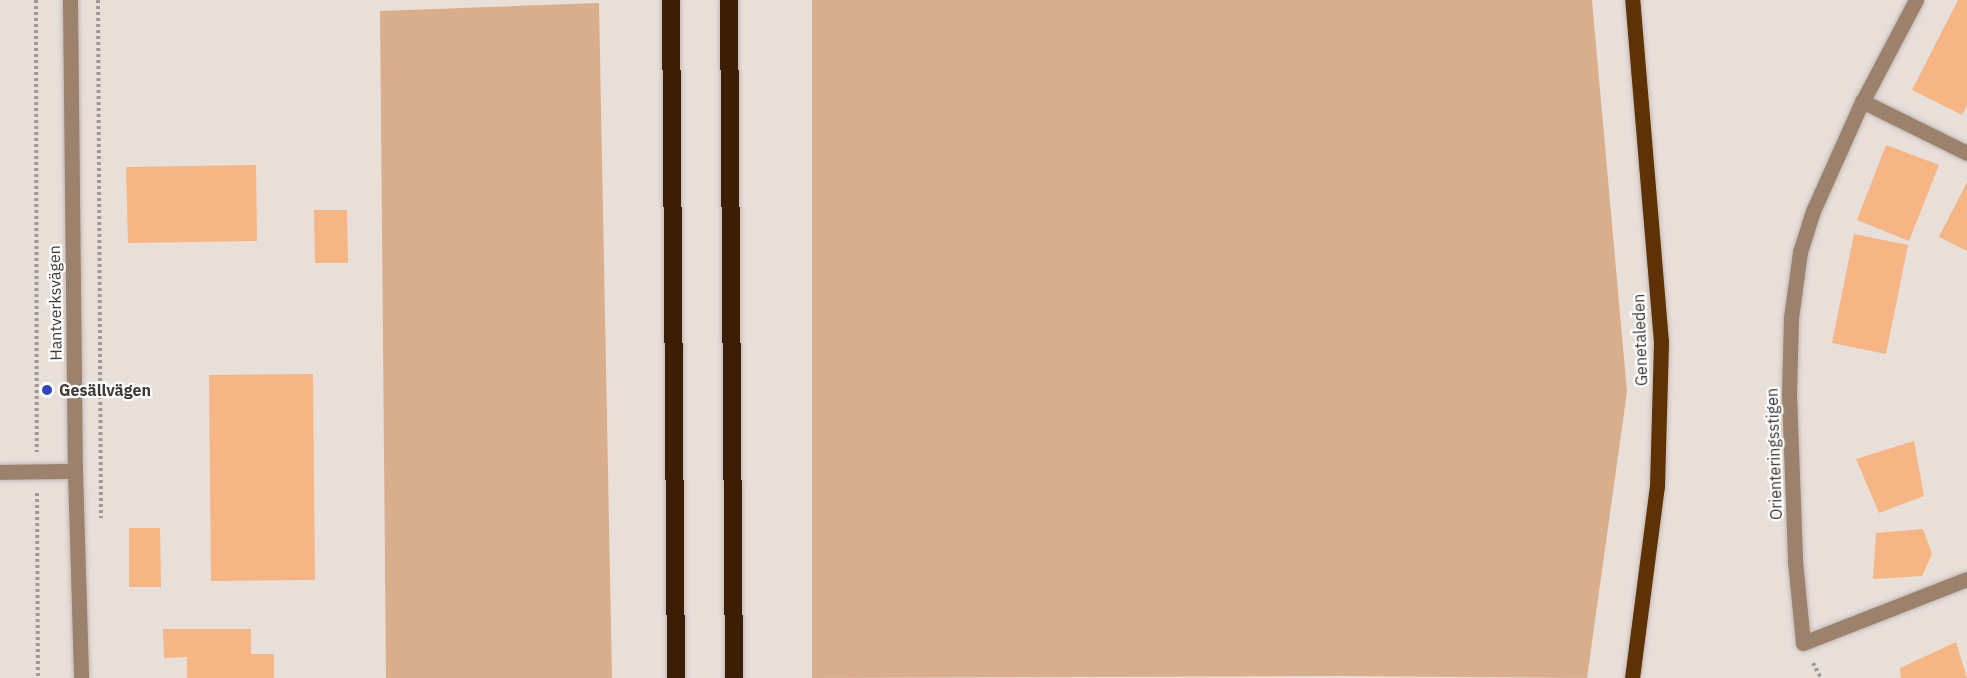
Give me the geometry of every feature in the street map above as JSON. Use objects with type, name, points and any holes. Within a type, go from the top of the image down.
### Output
[{"type":"highway","points":[[670,0],[676,678]]},
{"type":"highway","points":[[729,0],[734,678]]},
{"type":"main road","name":"Genetaleden","points":[[1632,0],[1661,342],[1657,486],[1632,678]]},
{"type":"street","name":"Hantverksvägen","points":[[70,0],[75,471],[81,678]]},
{"type":"street","name":"Orienteringsstigen","points":[[1916,0],[1862,101],[1810,221],[1800,252],[1791,318],[1789,394],[1795,561],[1803,643],[1967,579]]},
{"type":"street","points":[[1862,101],[1967,153]]},
{"type":"street","points":[[0,472],[75,471]]},
{"type":"path","points":[[36,0],[38,678]]},
{"type":"path","points":[[98,0],[101,523]]},
{"type":"shaded area","points":[[812,0],[1592,0],[1627,392],[1587,678],[1341,676],[812,678]]},
{"type":"shaded area","points":[[599,3],[612,678],[386,678],[380,11]]},
{"type":"building","points":[[1958,0],[1967,0],[1967,105],[1962,115],[1912,90]]},
{"type":"building","points":[[1886,145],[1939,165],[1909,241],[1857,220]]},
{"type":"building","points":[[256,165],[257,241],[128,243],[126,167]]},
{"type":"building","points":[[1967,182],[1967,251],[1939,237]]},
{"type":"building","points":[[314,210],[347,210],[348,263],[315,263]]},
{"type":"building","points":[[1854,234],[1908,245],[1886,354],[1832,343]]},
{"type":"building","points":[[313,374],[315,580],[211,581],[209,375]]},
{"type":"building","points":[[1914,441],[1924,496],[1879,513],[1856,459]]},
{"type":"building","points":[[129,528],[160,528],[161,587],[129,587]]},
{"type":"building","points":[[1923,529],[1932,554],[1922,576],[1873,579],[1876,533]]},
{"type":"building","points":[[163,629],[251,629],[251,654],[274,654],[274,678],[187,678],[187,657],[164,658]]},
{"type":"building","points":[[1956,642],[1967,678],[1901,678],[1900,668]]},
{"type":"place","name":"Gesällvägen","points":[[47,390]]}]
